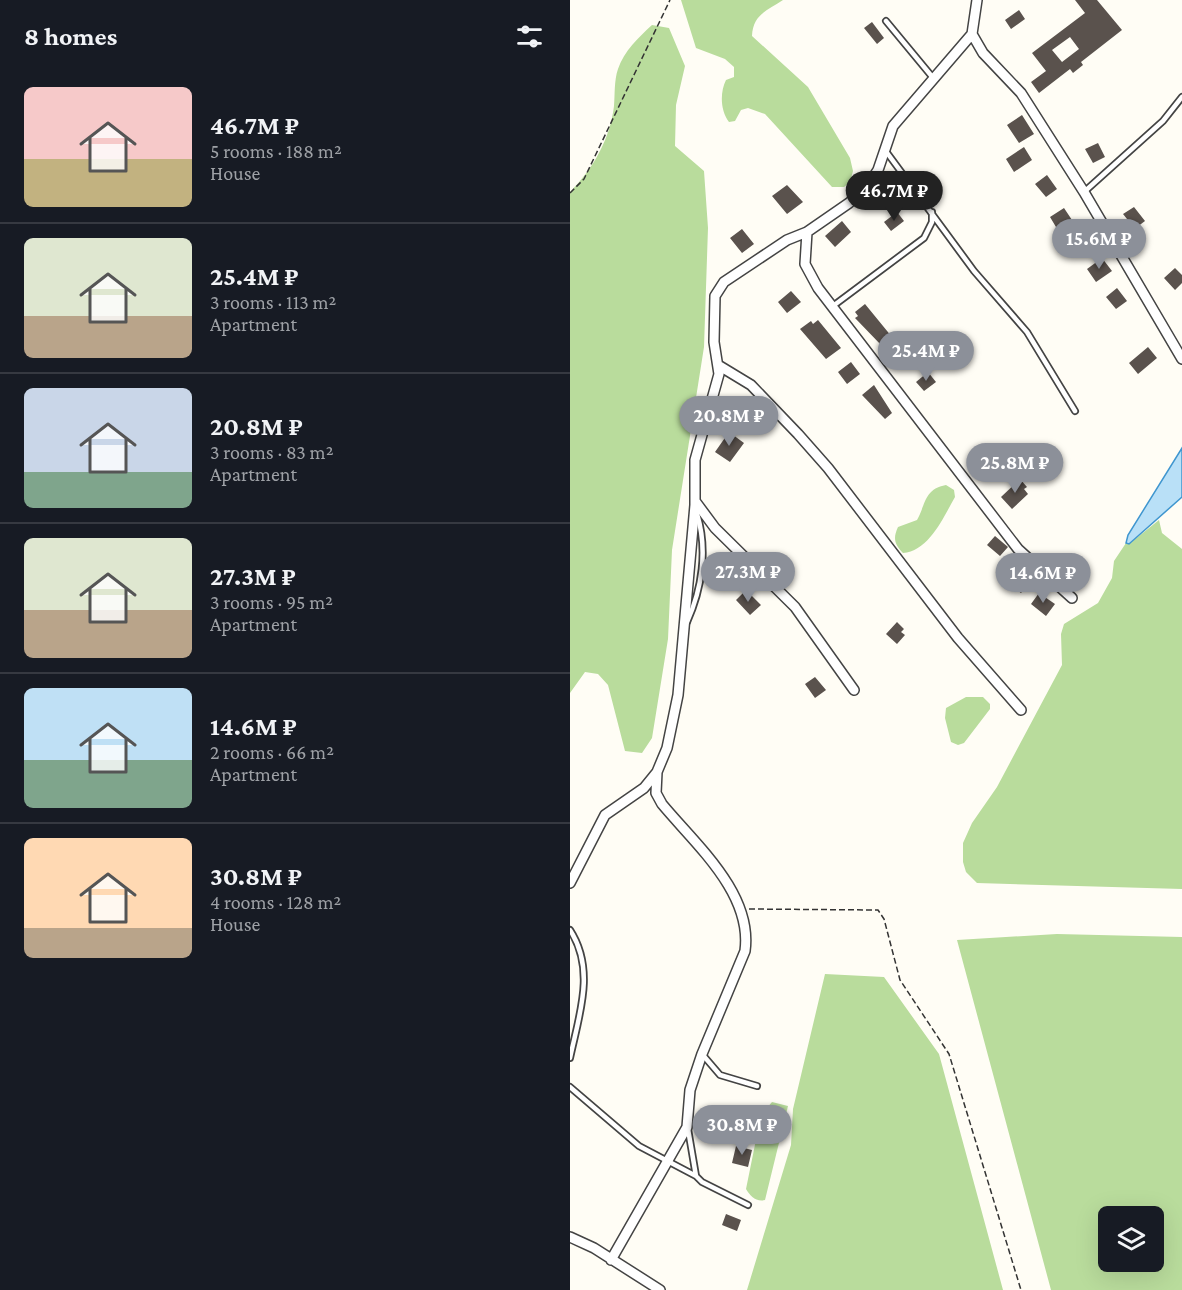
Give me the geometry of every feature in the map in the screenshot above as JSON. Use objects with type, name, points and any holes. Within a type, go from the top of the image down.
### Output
[{"type":"street","points":[[570,883],[604,815],[644,788],[657,772],[667,748],[678,695],[695,503],[695,460],[716,384],[718,365],[714,342],[715,296],[724,282],[787,240],[807,232],[849,203],[869,184],[878,170],[893,126],[935,80],[972,34],[977,0]]},
{"type":"street","points":[[972,34],[983,53],[1021,93],[1084,192],[1182,359]]},
{"type":"street","points":[[807,232],[805,255],[807,271],[1018,549],[1072,598]]},
{"type":"street","points":[[718,365],[750,385],[828,468],[855,508],[958,639],[1021,710]]},
{"type":"street","points":[[695,503],[716,528],[795,607],[854,690]]},
{"type":"street","points":[[611,1260],[687,1127],[690,1090],[702,1054],[745,951],[747,934],[731,888],[662,804],[656,793],[657,772]]},
{"type":"street","points":[[570,1238],[660,1290]]},
{"type":"lane","points":[[886,21],[935,80]]},
{"type":"lane","points":[[1084,192],[1163,121],[1182,97]]},
{"type":"lane","points":[[885,150],[974,271],[1027,332],[1075,411]]},
{"type":"lane","points":[[833,306],[924,238],[932,222],[932,212]]},
{"type":"lane","points":[[682,633],[698,600],[702,568],[702,528],[695,503]]},
{"type":"lane","points":[[570,930],[582,952],[585,967],[584,990],[570,1058]]},
{"type":"lane","points":[[702,1054],[712,1069],[720,1075],[757,1086]]},
{"type":"lane","points":[[570,1087],[639,1146],[748,1205]]},
{"type":"lane","points":[[687,1127],[696,1176]]},
{"type":"path","points":[[570,193],[584,179],[670,0]]},
{"type":"path","points":[[739,908],[878,910],[884,919],[900,980],[948,1054],[1021,1290]]},
{"type":"green space","points":[[681,0],[783,0],[766,10],[758,18],[752,36],[808,87],[850,158],[853,171],[850,182],[844,187],[832,187],[765,114],[748,108],[741,110],[735,121],[729,122],[724,112],[722,95],[726,80],[734,77],[734,67],[725,59],[696,48]]},
{"type":"green space","points":[[652,25],[669,28],[685,66],[676,105],[675,146],[704,171],[708,228],[704,347],[672,550],[668,639],[652,738],[642,753],[625,751],[608,685],[598,674],[585,672],[570,693],[570,192],[593,163],[609,130],[616,78],[621,62],[632,45]]},
{"type":"green space","points":[[946,485],[954,490],[955,497],[940,523],[928,540],[912,551],[903,553],[895,541],[898,527],[917,520],[933,490]]},
{"type":"green space","points":[[1159,520],[1162,533],[1182,549],[1182,889],[977,883],[966,872],[963,862],[963,843],[972,823],[997,787],[1062,665],[1061,634],[1064,624],[1098,603],[1112,578],[1114,561],[1126,543],[1129,544]]},
{"type":"green space","points":[[966,697],[983,697],[990,704],[990,709],[964,743],[958,745],[951,742],[945,718],[946,708]]},
{"type":"green space","points":[[1057,934],[1182,937],[1182,1290],[1051,1290],[957,940]]},
{"type":"green space","points":[[825,974],[884,977],[939,1054],[1003,1290],[747,1290],[791,1145],[793,1109]]},
{"type":"green space","points":[[772,1102],[788,1106],[765,1200],[759,1200],[751,1196],[746,1189],[761,1115]]},
{"type":"water","points":[[1182,448],[1182,497],[1129,544],[1126,543],[1128,535]]},
{"type":"building","points":[[1075,0],[1097,0],[1122,30],[1081,62],[1083,65],[1073,73],[1070,69],[1039,93],[1031,82],[1046,71],[1032,53],[1085,13]],"holes":[[[1070,37],[1079,49],[1062,62],[1052,50]]]},
{"type":"building","points":[[1019,10],[1025,19],[1011,29],[1005,20]]},
{"type":"building","points":[[872,22],[884,38],[877,44],[864,28]]},
{"type":"building","points":[[1022,115],[1034,134],[1019,143],[1007,125]]},
{"type":"building","points":[[1098,143],[1105,157],[1093,163],[1085,149]]},
{"type":"building","points":[[1024,147],[1032,160],[1014,172],[1006,159]]},
{"type":"building","points":[[1047,175],[1057,189],[1046,197],[1035,184]]},
{"type":"building","points":[[787,185],[803,202],[787,214],[772,196]]},
{"type":"building","points":[[1134,207],[1145,221],[1129,233],[1122,223],[1127,219],[1123,214]]},
{"type":"building","points":[[1064,208],[1074,223],[1059,232],[1050,217]]},
{"type":"building","points":[[897,212],[904,221],[891,231],[884,222]]},
{"type":"building","points":[[842,221],[851,232],[835,247],[825,236]]},
{"type":"building","points":[[742,229],[754,244],[742,253],[730,238]]},
{"type":"building","points":[[1102,258],[1112,271],[1096,282],[1087,269]]},
{"type":"building","points":[[1175,268],[1182,275],[1182,283],[1175,290],[1164,278]]},
{"type":"building","points":[[1117,288],[1127,301],[1116,309],[1106,297]]},
{"type":"building","points":[[791,291],[801,302],[787,313],[778,302]]},
{"type":"building","points":[[865,304],[892,337],[882,346],[855,318],[858,316],[855,312]]},
{"type":"building","points":[[818,320],[841,348],[826,359],[800,329],[811,321],[813,324]]},
{"type":"building","points":[[1148,347],[1157,358],[1138,374],[1129,363]]},
{"type":"building","points":[[851,362],[860,374],[847,384],[838,372]]},
{"type":"building","points":[[928,372],[936,382],[924,391],[916,382]]},
{"type":"building","points":[[874,385],[892,413],[885,419],[862,395]]},
{"type":"building","points":[[729,432],[744,443],[730,462],[715,452]]},
{"type":"building","points":[[1020,479],[1027,487],[1024,489],[1028,494],[1012,509],[1001,497]]},
{"type":"building","points":[[995,536],[1008,547],[1000,556],[987,545]]},
{"type":"building","points":[[1066,559],[1081,574],[1070,586],[1055,571]]},
{"type":"building","points":[[1018,567],[1032,579],[1021,593],[1006,581]]},
{"type":"building","points":[[746,590],[761,605],[750,615],[736,600]]},
{"type":"building","points":[[1039,593],[1055,604],[1046,616],[1031,604]]},
{"type":"building","points":[[897,622],[904,629],[901,632],[905,635],[897,644],[886,634]]},
{"type":"building","points":[[815,677],[826,690],[815,698],[805,684]]},
{"type":"building","points":[[736,1146],[752,1150],[748,1167],[732,1163]]},
{"type":"building","points":[[726,1214],[741,1220],[737,1231],[722,1225]]}]
